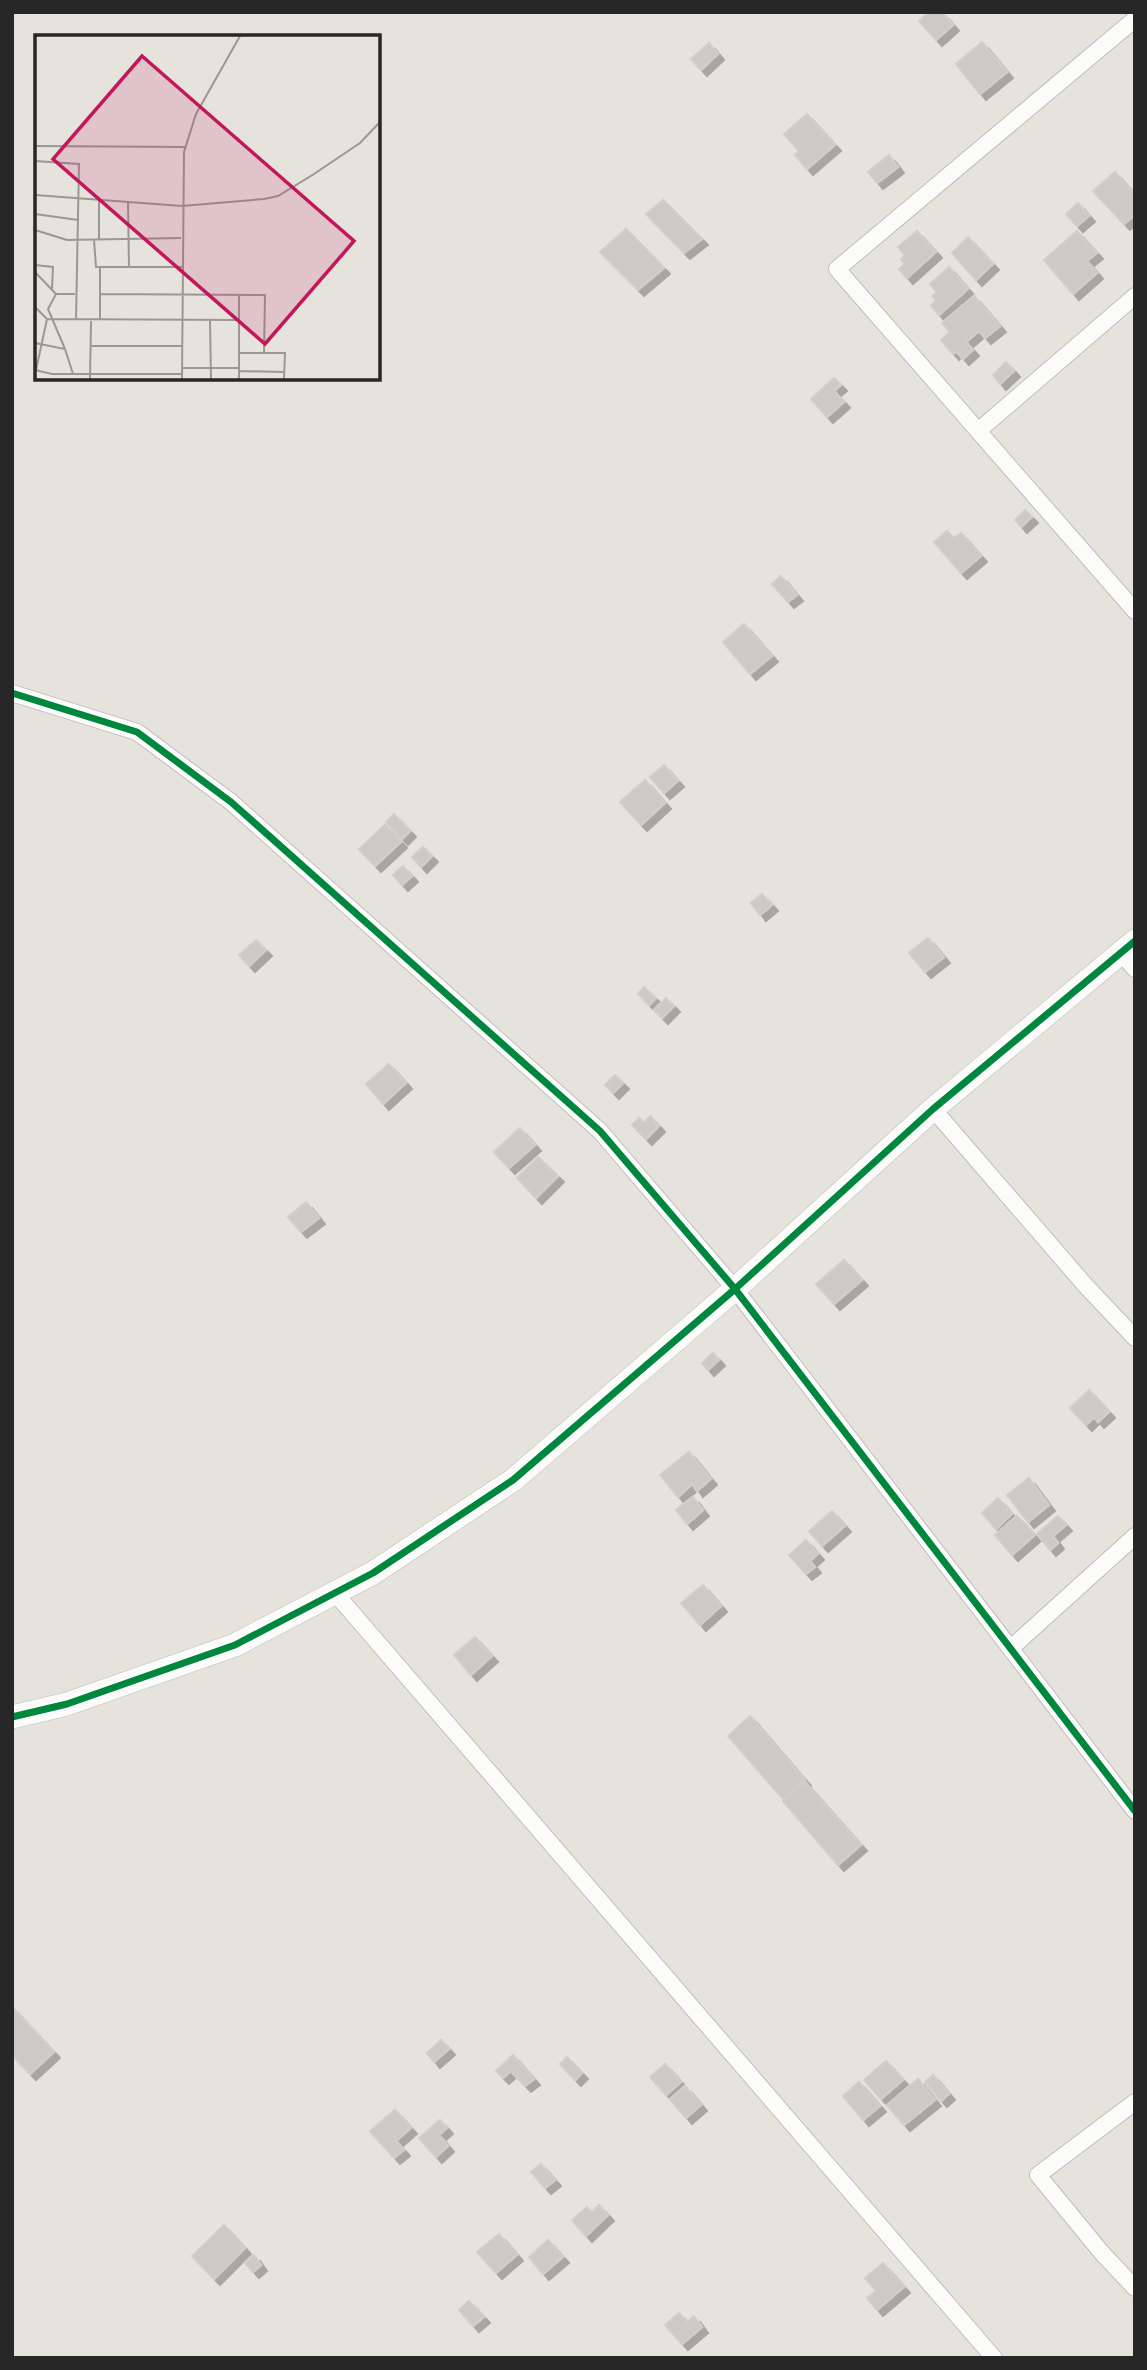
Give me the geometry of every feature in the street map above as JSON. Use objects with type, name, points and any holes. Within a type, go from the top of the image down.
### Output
[{"type":"street","points":[[1135,19],[837,269],[1135,611]]},
{"type":"street","points":[[978,431],[1135,296]]},
{"type":"street","points":[[12,693],[137,732],[231,802],[600,1131],[735,1289],[1135,1811]]},
{"type":"street","points":[[12,1717],[67,1704],[235,1644],[373,1573],[513,1480],[735,1289],[933,1110],[1130,955]]},
{"type":"street","points":[[933,1110],[1085,1285],[1135,1338]]},
{"type":"street","points":[[1011,1648],[1135,1536]]},
{"type":"street","points":[[335,1593],[995,2358]]},
{"type":"street","points":[[1135,2102],[1038,2175],[1102,2253],[1135,2288]]},
{"type":"building","points":[[929,12],[942,12],[953,25],[936,40],[919,21]]},
{"type":"building","points":[[982,42],[1007,72],[980,94],[956,64]]},
{"type":"building","points":[[709,43],[718,54],[701,70],[691,59]]},
{"type":"building","points":[[807,114],[835,145],[807,169],[795,155],[799,151],[784,134]]},
{"type":"building","points":[[889,155],[898,167],[877,183],[868,172]]},
{"type":"building","points":[[1115,172],[1135,195],[1135,215],[1124,224],[1093,191]]},
{"type":"building","points":[[663,200],[702,239],[684,253],[646,214]]},
{"type":"building","points":[[1078,203],[1089,216],[1077,226],[1066,214]]},
{"type":"building","points":[[626,229],[664,268],[638,290],[600,252]]},
{"type":"building","points":[[917,231],[936,252],[907,278],[899,269],[905,264],[901,259],[905,255],[898,247]]},
{"type":"building","points":[[1077,231],[1097,253],[1087,261],[1097,273],[1073,294],[1044,260]]},
{"type":"building","points":[[968,237],[993,264],[976,280],[952,253]]},
{"type":"building","points":[[949,267],[968,289],[939,315],[931,306],[936,300],[932,296],[937,292],[930,284]]},
{"type":"building","points":[[974,296],[1000,326],[985,338],[979,331],[966,342],[973,350],[963,359],[956,351],[953,354],[941,340],[950,332],[942,323]]},
{"type":"building","points":[[1006,362],[1014,371],[1000,384],[993,375]]},
{"type":"building","points":[[834,378],[841,385],[834,391],[844,402],[827,417],[811,399]]},
{"type":"building","points":[[1025,510],[1032,517],[1021,527],[1015,520]]},
{"type":"building","points":[[947,531],[954,538],[961,533],[981,556],[961,573],[934,542]]},
{"type":"building","points":[[781,576],[797,595],[788,602],[772,584]]},
{"type":"building","points":[[744,624],[772,656],[750,674],[723,642]]},
{"type":"building","points":[[664,765],[678,781],[664,793],[650,777]]},
{"type":"building","points":[[645,780],[665,803],[641,825],[620,802]]},
{"type":"building","points":[[394,814],[410,831],[402,839],[386,822]]},
{"type":"building","points":[[385,825],[401,842],[375,866],[359,849]]},
{"type":"building","points":[[423,847],[432,856],[421,867],[412,857]]},
{"type":"building","points":[[403,866],[412,876],[402,885],[393,875]]},
{"type":"building","points":[[762,894],[772,905],[760,915],[751,903]]},
{"type":"building","points":[[928,938],[944,957],[925,972],[909,953]]},
{"type":"building","points":[[256,940],[266,950],[249,966],[239,955]]},
{"type":"building","points":[[644,987],[656,998],[649,1005],[638,994]]},
{"type":"building","points":[[666,998],[674,1006],[662,1018],[654,1010]]},
{"type":"building","points":[[389,1064],[406,1083],[383,1104],[366,1084]]},
{"type":"building","points":[[615,1075],[623,1083],[613,1093],[605,1085]]},
{"type":"building","points":[[650,1116],[659,1126],[646,1139],[632,1125],[639,1118],[644,1123]]},
{"type":"building","points":[[520,1128],[535,1145],[509,1168],[494,1152]]},
{"type":"building","points":[[538,1157],[558,1176],[536,1198],[517,1178]]},
{"type":"building","points":[[306,1202],[319,1218],[301,1232],[288,1217]]},
{"type":"building","points":[[844,1260],[862,1280],[834,1304],[816,1284]]},
{"type":"building","points":[[713,1353],[719,1360],[708,1370],[702,1363]]},
{"type":"building","points":[[1089,1390],[1109,1412],[1098,1422],[1094,1417],[1086,1425],[1070,1408]]},
{"type":"building","points":[[689,1452],[711,1479],[697,1491],[692,1484],[678,1497],[660,1475]]},
{"type":"building","points":[[1029,1478],[1049,1505],[1028,1522],[1007,1495]]},
{"type":"building","points":[[693,1497],[703,1510],[687,1524],[676,1510]]},
{"type":"building","points":[[998,1498],[1012,1514],[996,1529],[982,1513]]},
{"type":"building","points":[[832,1511],[845,1526],[822,1546],[809,1531]]},
{"type":"building","points":[[1017,1516],[1035,1535],[1012,1555],[995,1535]]},
{"type":"building","points":[[1058,1516],[1066,1525],[1053,1536],[1058,1543],[1050,1550],[1037,1534]]},
{"type":"building","points":[[806,1540],[818,1554],[810,1561],[815,1567],[806,1574],[789,1555]]},
{"type":"building","points":[[703,1585],[721,1606],[700,1625],[681,1603]]},
{"type":"building","points":[[475,1637],[492,1656],[471,1675],[454,1655]]},
{"type":"building","points":[[750,1716],[805,1780],[783,1799],[728,1736]]},
{"type":"building","points":[[805,1782],[861,1845],[838,1865],[783,1801]]},
{"type":"building","points":[[12,2007],[54,2052],[30,2074],[12,2055]]},
{"type":"building","points":[[441,2040],[449,2049],[434,2062],[427,2053]]},
{"type":"building","points":[[513,2055],[534,2079],[525,2086],[511,2071],[503,2078],[496,2071]]},
{"type":"building","points":[[567,2057],[582,2073],[575,2080],[560,2064]]},
{"type":"building","points":[[886,2061],[903,2080],[881,2099],[864,2080]]},
{"type":"building","points":[[665,2064],[681,2082],[666,2095],[650,2077]]},
{"type":"building","points":[[933,2075],[949,2094],[941,2101],[925,2082]]},
{"type":"building","points":[[918,2079],[935,2100],[904,2125],[887,2105]]},
{"type":"building","points":[[859,2082],[880,2106],[863,2120],[843,2096]]},
{"type":"building","points":[[685,2086],[701,2105],[686,2118],[670,2099]]},
{"type":"building","points":[[395,2110],[411,2128],[396,2141],[404,2150],[394,2158],[370,2131]]},
{"type":"building","points":[[440,2120],[447,2128],[439,2135],[448,2146],[436,2157],[419,2138]]},
{"type":"building","points":[[541,2164],[555,2180],[545,2188],[531,2172]]},
{"type":"building","points":[[599,2205],[608,2215],[586,2236],[572,2220],[587,2207],[592,2212]]},
{"type":"building","points":[[224,2225],[245,2248],[214,2279],[192,2256]]},
{"type":"building","points":[[499,2234],[517,2255],[496,2273],[477,2252]]},
{"type":"building","points":[[548,2240],[563,2257],[543,2274],[529,2257]]},
{"type":"building","points":[[254,2255],[261,2265],[253,2272],[245,2263]]},
{"type":"building","points":[[883,2263],[904,2287],[877,2310],[867,2298],[876,2291],[865,2278]]},
{"type":"building","points":[[469,2301],[484,2317],[473,2326],[459,2310]]},
{"type":"building","points":[[679,2313],[687,2322],[694,2316],[702,2327],[682,2344],[665,2325]]},
{"type":"cycle path","points":[[12,693],[137,732],[231,802],[600,1131],[735,1289],[1135,1811]]},
{"type":"cycle path","points":[[12,1717],[67,1704],[235,1645],[373,1573],[513,1480],[735,1289],[933,1109],[1135,941]]}]
